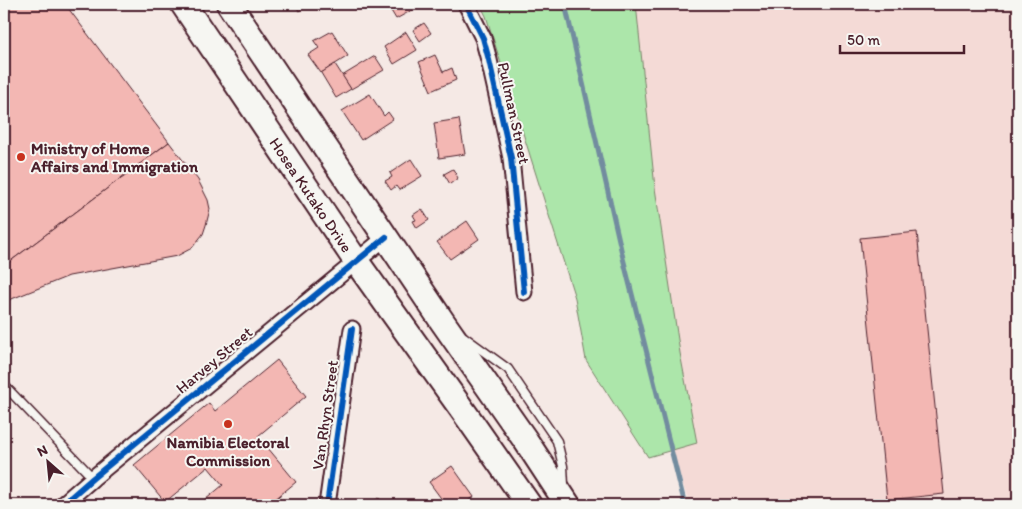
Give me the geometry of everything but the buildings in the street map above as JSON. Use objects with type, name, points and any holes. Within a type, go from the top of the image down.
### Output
[{"type":"main road","name":"Hosea Kutako Drive","points":[[183,4],[356,261],[529,505]]},
{"type":"main road","points":[[229,4],[567,503]]},
{"type":"street","name":"Pullman Street","points":[[466,4],[483,38],[511,158],[524,292]]},
{"type":"street","name":"Harvey Street","points":[[62,505],[386,237]]},
{"type":"street","name":"Van Rhyn Street","points":[[327,505],[352,329]]},
{"type":"lane","points":[[4,385],[93,478]]},
{"type":"shaded area","points":[[565,4],[1018,4],[1018,505],[690,505],[614,285]]},
{"type":"green space","points":[[480,4],[636,4],[655,188],[680,353],[697,443],[648,457],[586,360],[575,298],[486,16]]},
{"type":"waterway","points":[[565,4],[623,258],[685,505]]},
{"type":"cycle path","points":[[466,4],[483,38],[511,158],[524,292]]},
{"type":"cycle path","points":[[62,505],[386,237]]},
{"type":"cycle path","points":[[327,505],[352,329]]},
{"type":"place","name":"Ministry of Home Affairs and Immigration","points":[[21,157]]},
{"type":"place","name":"Namibia Electoral Commission","points":[[228,424]]}]
